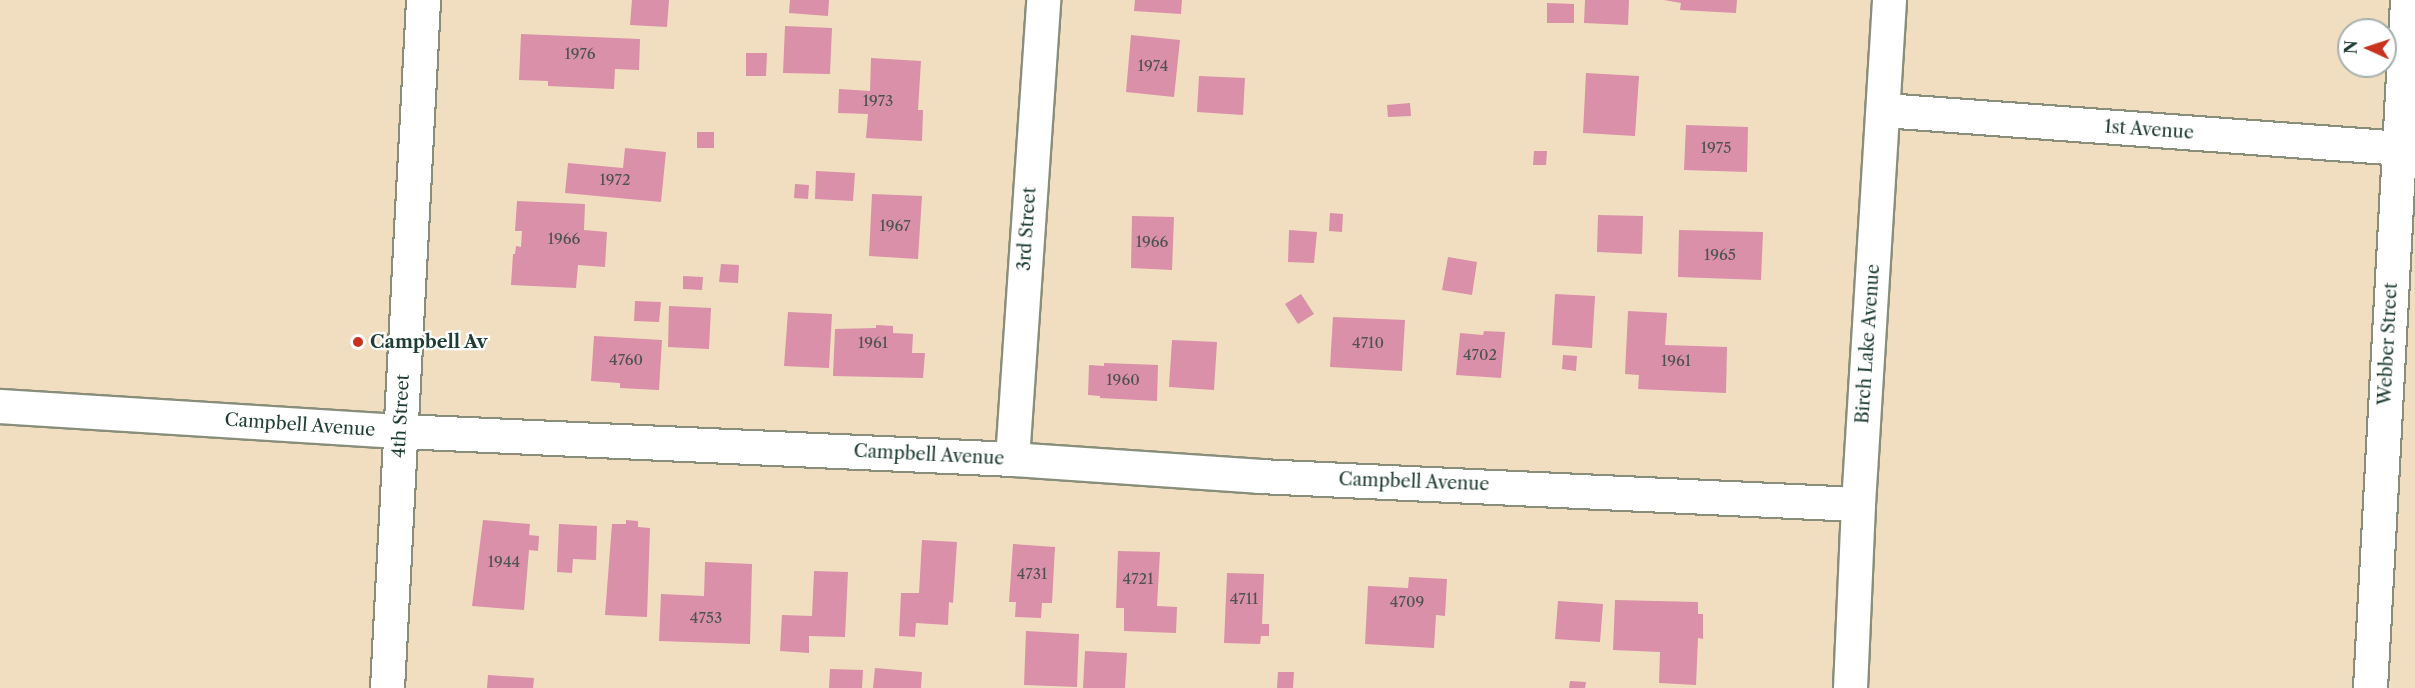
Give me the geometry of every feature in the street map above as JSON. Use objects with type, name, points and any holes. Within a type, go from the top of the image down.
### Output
[{"type":"street","name":"4th Street","points":[[387,688],[423,0]]},
{"type":"street","name":"3rd Street","points":[[1012,459],[1043,0]]},
{"type":"street","name":"Birch Lake Avenue","points":[[1850,688],[1858,504],[1889,0]]},
{"type":"street","name":"Webber Street","points":[[2370,688],[2407,149],[2407,0]]},
{"type":"street","name":"1st Avenue","points":[[1884,110],[2407,149]]},
{"type":"street","name":"Campbell Avenue","points":[[0,406],[400,431],[1012,459],[1259,476],[1858,504]]},
{"type":"building","points":[[632,0],[669,0],[667,27],[630,25]]},
{"type":"building","points":[[790,0],[829,0],[828,16],[789,13]]},
{"type":"building","points":[[1135,0],[1182,0],[1181,14],[1134,11]]},
{"type":"building","points":[[1585,0],[1629,0],[1628,25],[1584,23]]},
{"type":"building","points":[[1664,0],[1737,0],[1736,13],[1680,10],[1681,3]]},
{"type":"building","points":[[1547,3],[1574,4],[1574,23],[1547,23]]},
{"type":"building","points":[[785,26],[832,28],[830,74],[783,73]]},
{"type":"building","points":[[521,34],[640,39],[639,70],[615,69],[614,89],[548,86],[548,81],[519,80]]},
{"type":"building","points":[[1131,35],[1180,40],[1174,97],[1126,92]]},
{"type":"building","points":[[746,53],[767,53],[766,76],[746,76]]},
{"type":"building","points":[[871,58],[921,61],[918,110],[923,110],[922,141],[866,138],[868,114],[838,113],[839,89],[870,91]]},
{"type":"building","points":[[1586,73],[1639,76],[1635,136],[1583,133]]},
{"type":"building","points":[[1199,76],[1245,78],[1243,115],[1197,112]]},
{"type":"building","points":[[1410,103],[1411,116],[1388,117],[1387,105]]},
{"type":"building","points":[[1686,125],[1748,127],[1747,172],[1684,170]]},
{"type":"building","points":[[697,132],[714,132],[714,148],[697,148]]},
{"type":"building","points":[[625,148],[666,152],[661,202],[565,193],[568,163],[623,168]]},
{"type":"building","points":[[1534,151],[1547,151],[1546,165],[1533,165]]},
{"type":"building","points":[[816,171],[855,173],[853,201],[815,199]]},
{"type":"building","points":[[795,184],[809,185],[808,199],[794,198]]},
{"type":"building","points":[[872,194],[922,196],[918,259],[869,256]]},
{"type":"building","points":[[517,201],[585,204],[584,230],[607,232],[605,267],[578,265],[576,288],[511,285],[513,254],[515,254],[516,246],[521,247],[522,231],[515,231]]},
{"type":"building","points":[[1330,213],[1343,214],[1342,232],[1329,231]]},
{"type":"building","points":[[1598,215],[1643,216],[1642,254],[1597,252]]},
{"type":"building","points":[[1132,216],[1174,217],[1172,270],[1131,268]]},
{"type":"building","points":[[1289,230],[1317,232],[1314,263],[1288,262]]},
{"type":"building","points":[[1679,230],[1763,232],[1761,280],[1678,277]]},
{"type":"building","points":[[1448,257],[1477,262],[1472,295],[1442,290]]},
{"type":"building","points":[[721,264],[739,265],[738,283],[719,282]]},
{"type":"building","points":[[683,276],[703,277],[702,290],[683,289]]},
{"type":"building","points":[[1301,294],[1314,314],[1298,324],[1285,304]]},
{"type":"building","points":[[1555,294],[1595,296],[1592,348],[1552,345]]},
{"type":"building","points":[[635,301],[661,302],[659,322],[634,321]]},
{"type":"building","points":[[669,306],[711,308],[709,349],[668,347]]},
{"type":"building","points":[[1628,311],[1667,313],[1665,345],[1727,347],[1726,393],[1638,389],[1639,375],[1625,374]]},
{"type":"building","points":[[788,312],[832,314],[829,368],[784,366]]},
{"type":"building","points":[[1333,317],[1405,320],[1402,371],[1330,367]]},
{"type":"building","points":[[876,325],[893,326],[893,333],[913,334],[912,353],[925,353],[923,378],[833,376],[835,329],[876,328]]},
{"type":"building","points":[[1484,331],[1505,332],[1501,378],[1456,375],[1460,333],[1483,335]]},
{"type":"building","points":[[594,336],[662,340],[659,390],[620,388],[620,383],[591,381]]},
{"type":"building","points":[[1172,340],[1217,342],[1214,390],[1169,387]]},
{"type":"building","points":[[1563,355],[1577,356],[1576,371],[1562,369]]},
{"type":"building","points":[[1104,363],[1158,365],[1157,401],[1100,398],[1100,396],[1088,395],[1089,365],[1104,366]]},
{"type":"building","points":[[483,520],[530,524],[529,535],[539,536],[538,551],[529,550],[524,610],[472,606]]},
{"type":"building","points":[[626,520],[638,521],[638,527],[650,528],[647,617],[605,615],[612,524],[626,524]]},
{"type":"building","points":[[559,524],[597,526],[596,560],[573,559],[572,573],[557,572]]},
{"type":"building","points":[[922,540],[957,542],[953,603],[949,602],[948,625],[916,623],[915,637],[899,636],[901,593],[919,593]]},
{"type":"building","points":[[1013,544],[1055,547],[1052,603],[1042,603],[1041,618],[1015,617],[1016,602],[1009,602]]},
{"type":"building","points":[[1118,551],[1160,552],[1157,606],[1177,607],[1176,633],[1124,631],[1124,608],[1116,608]]},
{"type":"building","points":[[705,562],[752,564],[750,644],[659,641],[661,594],[704,596]]},
{"type":"building","points":[[814,571],[848,572],[845,637],[809,636],[809,653],[780,651],[782,615],[812,616]]},
{"type":"building","points":[[1227,573],[1264,574],[1262,624],[1269,624],[1269,636],[1261,636],[1260,644],[1224,643]]},
{"type":"building","points":[[1409,577],[1447,579],[1445,616],[1436,615],[1434,648],[1365,644],[1368,586],[1408,588]]},
{"type":"building","points":[[1615,600],[1698,602],[1698,614],[1703,614],[1703,639],[1698,638],[1696,685],[1659,683],[1660,652],[1613,650]]},
{"type":"building","points":[[1558,601],[1603,604],[1600,642],[1555,639]]},
{"type":"building","points":[[1026,631],[1079,634],[1077,687],[1024,685]]},
{"type":"building","points":[[1085,651],[1127,653],[1125,688],[1083,688]]},
{"type":"building","points":[[875,668],[922,672],[921,688],[873,688]]},
{"type":"building","points":[[830,669],[863,670],[862,688],[829,688]]},
{"type":"building","points":[[1278,672],[1294,672],[1293,688],[1277,688]]},
{"type":"building","points":[[488,675],[534,678],[533,688],[487,688]]},
{"type":"building","points":[[1570,681],[1586,682],[1585,688],[1569,688]]},
{"type":"place","name":"Campbell Av","points":[[358,342]]}]
